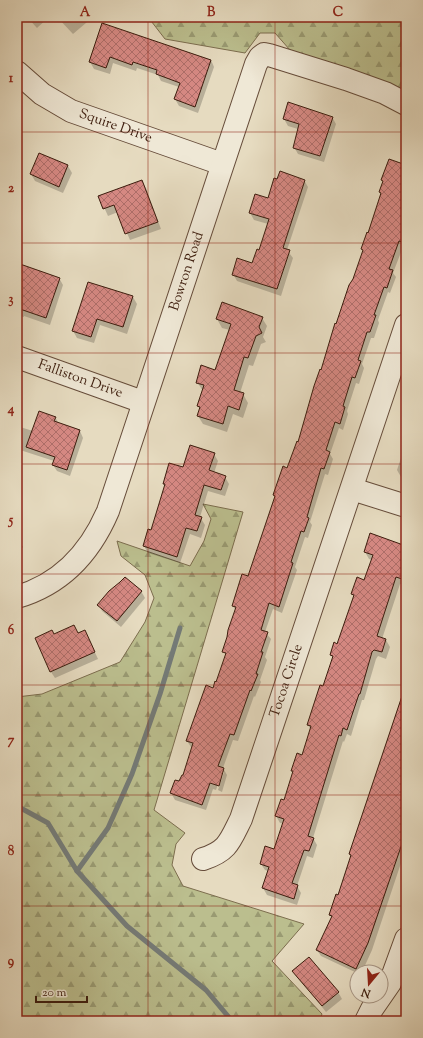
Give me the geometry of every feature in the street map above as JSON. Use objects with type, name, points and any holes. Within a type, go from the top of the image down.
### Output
[{"type":"street","name":"Bowron Road","points":[[17,597],[36,590],[51,582],[75,563],[91,545],[108,511],[222,164],[256,64],[260,58],[264,54],[269,55],[353,81],[385,93],[406,104]]},
{"type":"street","name":"Squire Drive","points":[[17,72],[42,94],[71,111],[222,164]]},
{"type":"street","points":[[406,325],[352,489],[406,506]]},
{"type":"street","name":"Falliston Drive","points":[[17,358],[143,402]]},
{"type":"street","name":"Tocoa Circle","points":[[203,859],[219,853],[231,838],[241,819],[352,489]]},
{"type":"street","points":[[366,1021],[372,1009],[390,983],[406,939]]},
{"type":"green space","points":[[148,17],[406,17],[406,97],[388,83],[290,50],[275,33],[260,33],[245,53],[165,39]]},
{"type":"green space","points":[[203,504],[243,512],[154,810],[185,833],[176,844],[172,865],[183,886],[304,924],[272,961],[322,1014],[319,1021],[17,1021],[17,697],[42,694],[120,662],[145,622],[154,598],[145,575],[121,556],[117,541],[190,566],[204,541],[211,519]]},
{"type":"building","points":[[102,23],[211,60],[195,107],[174,99],[180,83],[156,74],[157,70],[133,62],[132,65],[110,57],[106,68],[89,62]]},
{"type":"building","points":[[288,102],[333,117],[320,156],[293,148],[299,124],[283,119]]},
{"type":"building","points":[[39,153],[68,165],[59,187],[30,174]]},
{"type":"building","points":[[389,159],[406,165],[406,230],[402,242],[399,241],[389,269],[393,270],[387,288],[384,287],[374,315],[376,315],[370,332],[367,332],[358,360],[361,361],[355,378],[352,377],[343,406],[345,407],[340,424],[335,422],[326,450],[330,452],[324,469],[321,468],[307,517],[309,518],[304,532],[301,531],[291,562],[293,563],[279,607],[269,603],[261,630],[268,632],[261,652],[263,652],[256,674],[258,674],[251,691],[250,690],[234,735],[230,734],[218,766],[224,768],[219,786],[210,783],[202,805],[170,793],[175,780],[179,781],[183,775],[193,743],[186,741],[206,685],[213,688],[215,681],[216,682],[226,653],[222,652],[236,607],[232,606],[242,574],[248,576],[275,496],[273,495],[283,466],[287,468],[297,441],[298,442],[314,386],[320,369],[321,370],[335,323],[336,324],[363,250],[361,249],[367,232],[368,233],[381,193],[379,192],[383,181],[381,180]]},
{"type":"building","points":[[280,171],[305,180],[283,248],[290,250],[277,289],[232,275],[237,258],[252,263],[257,249],[259,250],[269,219],[249,213],[255,194],[268,198],[274,178],[277,179]]},
{"type":"building","points":[[142,180],[158,222],[125,234],[114,205],[103,209],[98,196]]},
{"type":"building","points":[[20,264],[60,278],[46,318],[17,308],[17,274]]},
{"type":"building","points":[[88,282],[133,296],[123,327],[97,319],[91,337],[72,331]]},
{"type":"building","points":[[222,302],[263,317],[259,327],[262,333],[256,336],[248,358],[244,357],[234,390],[244,393],[239,410],[228,406],[223,424],[197,416],[200,407],[197,406],[204,385],[196,383],[201,365],[215,370],[231,324],[216,319]]},
{"type":"building","points":[[39,411],[56,417],[54,421],[80,430],[67,470],[52,465],[55,457],[26,447]]},
{"type":"building","points":[[190,445],[215,453],[209,470],[226,476],[221,490],[204,485],[195,515],[202,517],[197,531],[186,528],[177,557],[143,546],[148,529],[151,530],[165,484],[163,484],[169,463],[183,467]]},
{"type":"building","points":[[370,533],[406,546],[406,568],[402,579],[396,577],[377,636],[386,639],[382,652],[374,650],[372,652],[360,694],[347,730],[343,728],[341,736],[339,735],[308,836],[314,838],[309,851],[304,850],[292,883],[298,885],[294,899],[262,888],[269,867],[260,864],[265,846],[274,849],[284,819],[275,816],[281,799],[284,800],[297,753],[302,755],[311,726],[307,725],[320,685],[323,686],[333,656],[330,655],[334,642],[337,644],[354,595],[351,594],[357,577],[364,580],[373,555],[364,552]]},
{"type":"building","points":[[125,577],[142,591],[117,621],[97,605],[109,591]]},
{"type":"building","points":[[74,625],[78,633],[85,630],[95,652],[50,672],[35,638],[52,630],[54,634]]},
{"type":"building","points":[[403,693],[406,694],[406,832],[368,943],[358,964],[349,964],[349,966],[316,950],[332,916],[329,915],[336,894],[338,895],[351,855],[349,854]]},
{"type":"building","points":[[309,957],[339,992],[322,1006],[292,971]]},
{"type":"waterway","points":[[77,871],[108,828],[132,774],[160,694],[180,628]]},
{"type":"waterway","points":[[17,806],[48,823],[77,871],[127,926],[206,990],[232,1021]]}]
